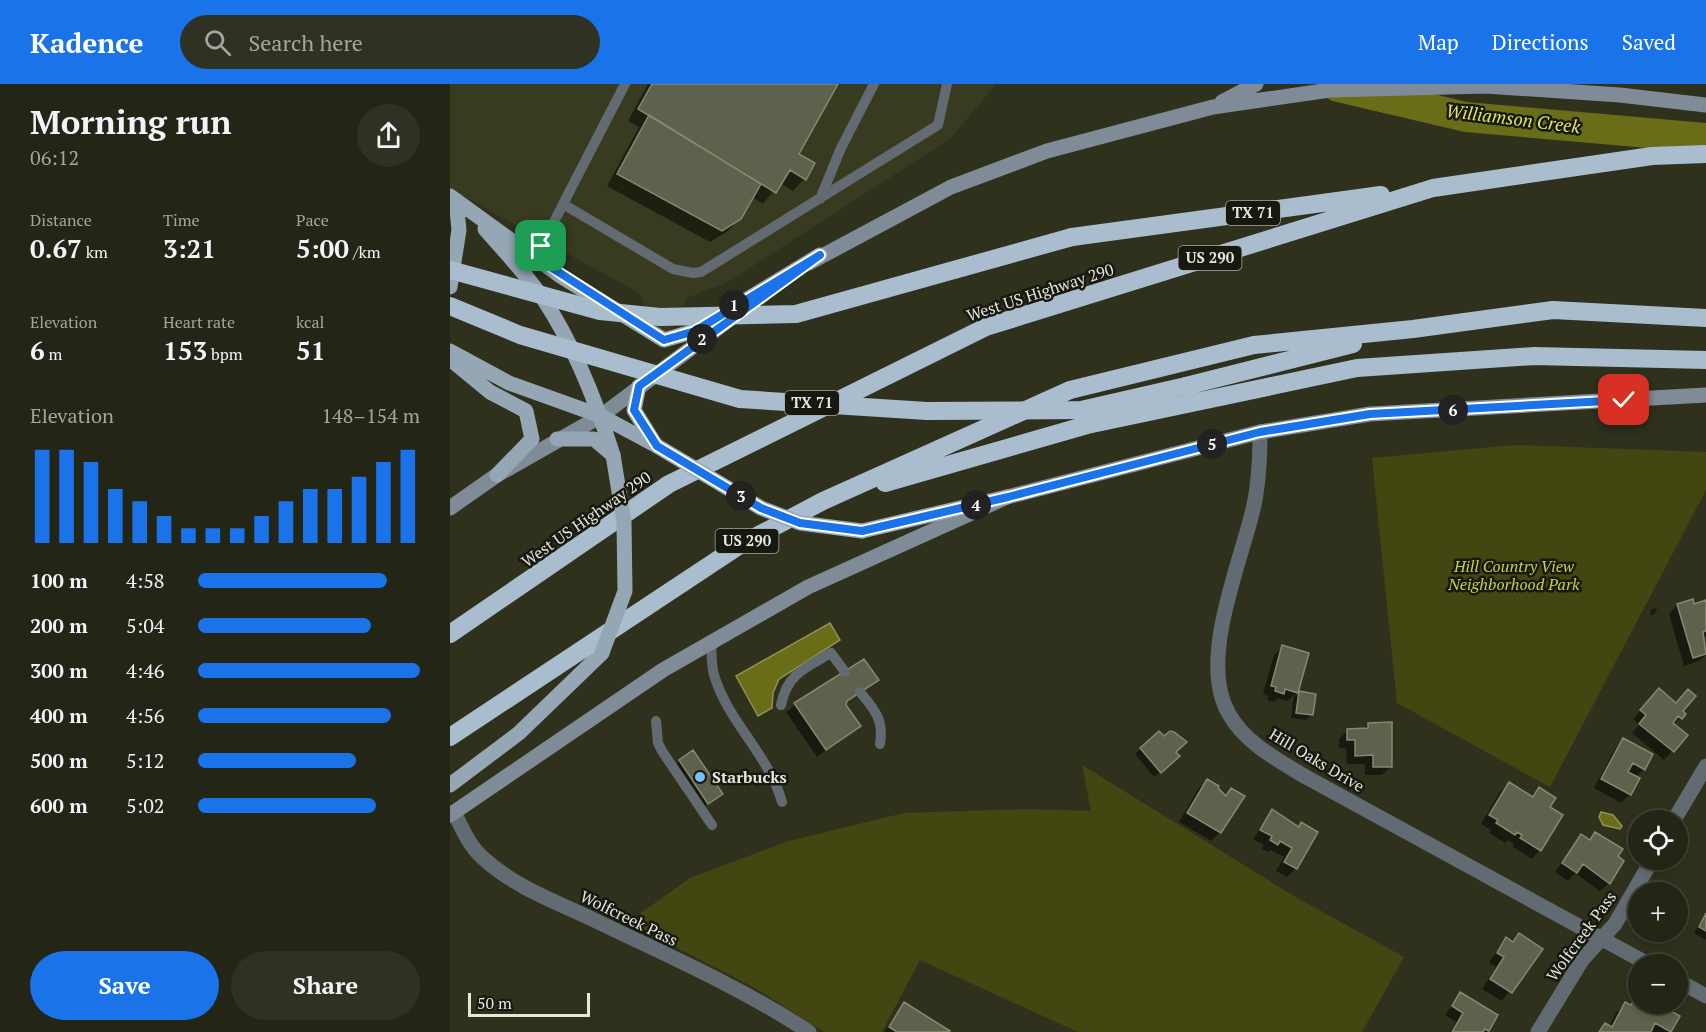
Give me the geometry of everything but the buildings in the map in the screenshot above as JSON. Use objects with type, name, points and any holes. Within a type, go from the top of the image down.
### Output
[{"type":"highway","name":"West US Highway 290","points":[[450,634],[669,484],[986,327],[1433,188],[1652,156],[1706,154]]},
{"type":"highway","name":"TX 71","points":[[450,270],[600,311],[660,317],[796,314],[1072,237],[1433,188]]},
{"type":"highway","name":"TX 71","points":[[450,306],[520,335],[740,399],[927,411],[1081,410],[1413,329]]},
{"type":"highway","name":"US 290","points":[[450,736],[740,544],[823,501],[1070,390],[1254,345],[1413,329],[1553,310],[1706,318]]},
{"type":"highway","points":[[823,501],[1087,425],[1357,368],[1534,356],[1706,360]]},
{"type":"highway","name":"US 290","points":[[450,627],[542,573]]},
{"type":"main road","points":[[1213,107],[1256,84]]},
{"type":"main road","points":[[453,198],[535,257],[664,340],[695,331],[820,255],[951,187],[1047,151],[1213,107],[1330,90],[1481,85],[1620,95],[1706,105]]},
{"type":"main road","points":[[450,287],[459,230],[453,198]]},
{"type":"main road","points":[[450,785],[519,733],[602,653],[625,591],[624,522],[613,455],[601,416],[573,352],[544,300],[472,212]]},
{"type":"main road","points":[[450,508],[497,475],[601,416],[820,255]]},
{"type":"main road","points":[[450,351],[509,383],[601,416],[657,446],[761,508],[800,523],[862,531],[1008,497],[1260,432],[1370,414],[1706,395]]},
{"type":"main road","points":[[450,359],[490,392],[526,411],[532,439],[497,475]]},
{"type":"main road","points":[[639,386],[634,410],[657,446]]},
{"type":"main road","points":[[557,439],[594,440],[613,455]]},
{"type":"main road","points":[[452,813],[663,670],[808,586],[1008,497]]},
{"type":"street","name":"Hill Oaks Drive","points":[[1260,432],[1254,504],[1224,610],[1221,634],[1219,678],[1228,713],[1255,743],[1306,777],[1628,954]]},
{"type":"street","points":[[1680,810],[1706,766]]},
{"type":"street","name":"Wolfcreek Pass","points":[[452,813],[481,857],[500,872],[539,894],[759,1001],[809,1032]]},
{"type":"street","name":"Wolfcreek Pass","points":[[1538,1032],[1582,960],[1615,924],[1646,870]]},
{"type":"street","points":[[1688,986],[1706,996]]},
{"type":"lane","points":[[535,257],[625,84]]},
{"type":"lane","points":[[820,199],[841,148],[874,84]]},
{"type":"lane","points":[[567,196],[563,204],[673,269],[693,273],[701,272],[938,125],[947,84]]},
{"type":"lane","points":[[711,642],[714,674],[728,706],[771,771],[782,802]]},
{"type":"lane","points":[[781,705],[784,686],[804,669],[831,653],[845,672]]},
{"type":"lane","points":[[860,692],[880,717],[882,731],[880,744]]},
{"type":"lane","points":[[656,721],[658,743],[662,751],[712,825]]},
{"type":"shaded area","points":[[450,84],[996,84],[951,138],[728,282],[687,298],[664,340],[639,293],[450,189]]},
{"type":"shaded area","points":[[830,623],[840,640],[779,679],[773,693],[772,708],[758,716],[736,676]]},
{"type":"shaded area","points":[[1601,812],[1613,815],[1622,826],[1620,829],[1603,825],[1599,817]]},
{"type":"green space","name":"Hill Country View Neighborhood Park","points":[[1516,445],[1706,452],[1706,490],[1550,787],[1397,703],[1372,458]]},
{"type":"green space","points":[[1082,765],[1292,895],[1404,957],[1362,1032],[1078,1032],[920,960],[882,1032],[824,1032],[755,988],[636,927],[638,915],[690,878],[789,841],[904,813],[1025,809],[1091,811]]},
{"type":"waterway","name":"Williamson Creek","points":[[1338,87],[1466,117],[1706,138]]},
{"type":"place","name":"Starbucks","points":[[700,777]]},
{"type":"route","points":[[541,246],[535,257],[559,275],[664,340],[695,331],[734,305],[820,255],[639,386],[634,410],[657,446],[761,508],[800,523],[862,531],[1008,497],[1260,432],[1370,414],[1624,400]]}]
